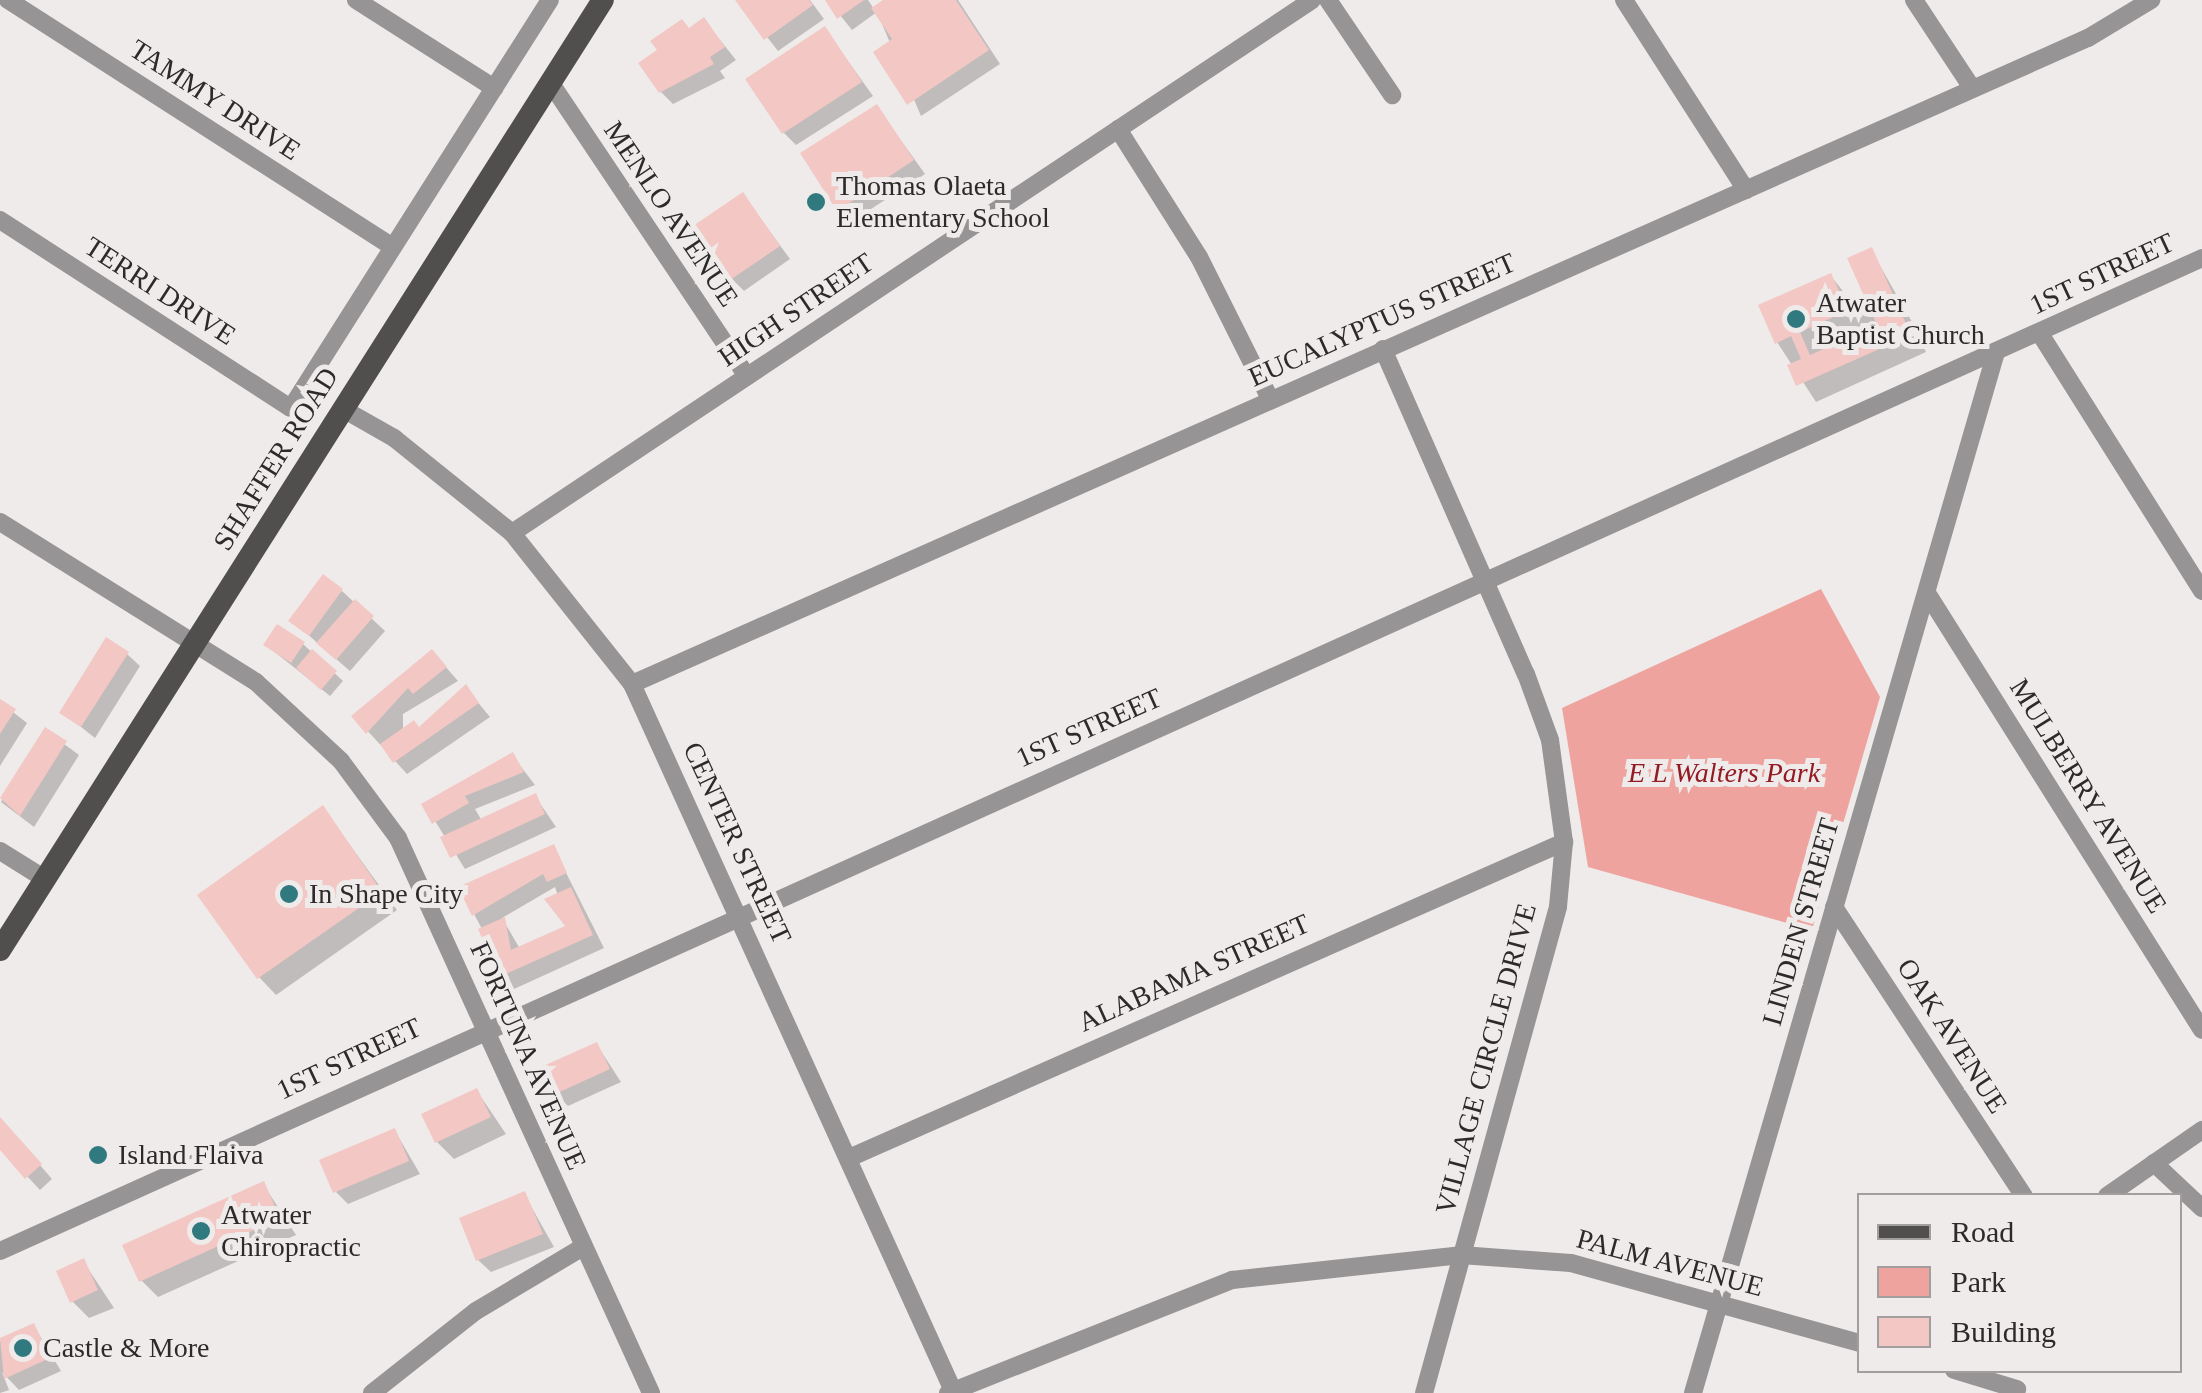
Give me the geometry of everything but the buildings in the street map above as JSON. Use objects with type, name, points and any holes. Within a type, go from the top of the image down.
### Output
[{"type":"main road","name":"SHAFFER ROAD","points":[[0,950],[602,0]]},
{"type":"street","name":"TAMMY DRIVE","points":[[8,0],[393,247]]},
{"type":"street","points":[[356,0],[494,88]]},
{"type":"street","name":"SHAFFER ROAD","points":[[291,408],[550,0]]},
{"type":"street","name":"HIGH STREET","points":[[512,533],[1312,0]]},
{"type":"street","points":[[1328,0],[1392,94]]},
{"type":"street","points":[[1624,0],[1746,190]]},
{"type":"street","points":[[1914,0],[1972,88]]},
{"type":"street","name":"EUCALYPTUS STREET","points":[[632,684],[1746,190],[1972,88],[2150,0]]},
{"type":"street","name":"MENLO AVENUE","points":[[550,82],[747,376]]},
{"type":"street","points":[[1118,128],[1200,257],[1270,399]]},
{"type":"street","name":"TERRI DRIVE","points":[[0,220],[291,408]]},
{"type":"street","name":"1ST STREET","points":[[0,1251],[485,1026],[1485,582],[2202,258]]},
{"type":"street","points":[[2039,332],[2202,590]]},
{"type":"street","name":"VILLAGE CIRCLE DRIVE","points":[[1383,349],[1550,740],[1564,842],[1558,907],[1424,1393]]},
{"type":"street","name":"LINDEN STREET","points":[[1693,1393],[1996,352]]},
{"type":"street","name":"CENTER STREET","points":[[343,410],[408,448],[512,533],[632,684],[740,913],[952,1392]]},
{"type":"street","name":"FORTUNA AVENUE","points":[[0,522],[256,682],[341,760],[398,838],[651,1393]]},
{"type":"street","name":"MULBERRY AVENUE","points":[[1927,593],[2202,1030]]},
{"type":"street","name":"ALABAMA STREET","points":[[848,1158],[1564,842]]},
{"type":"street","points":[[0,851],[45,879]]},
{"type":"street","name":"OAK AVENUE","points":[[1834,907],[2022,1193]]},
{"type":"street","points":[[2111,1193],[2202,1130]]},
{"type":"street","points":[[2154,1162],[2202,1208]]},
{"type":"street","points":[[372,1393],[476,1311],[583,1247]]},
{"type":"street","name":"PALM AVENUE","points":[[952,1392],[1232,1280],[1461,1255],[1572,1263],[1857,1342]]},
{"type":"street","points":[[1968,1373],[2018,1384]]},
{"type":"green space","name":"E L Walters Park","points":[[1821,589],[1880,697],[1812,930],[1588,867],[1562,708]]},
{"type":"place","name":"Thomas Olaeta Elementary School","points":[[816,202]]},
{"type":"place","name":"Atwater Baptist Church","points":[[1796,319]]},
{"type":"place","name":"In Shape City","points":[[289,894]]},
{"type":"place","name":"Island Flaiva","points":[[98,1155]]},
{"type":"place","name":"Atwater Chiropractic","points":[[201,1231]]},
{"type":"place","name":"Castle & More","points":[[23,1348]]}]
